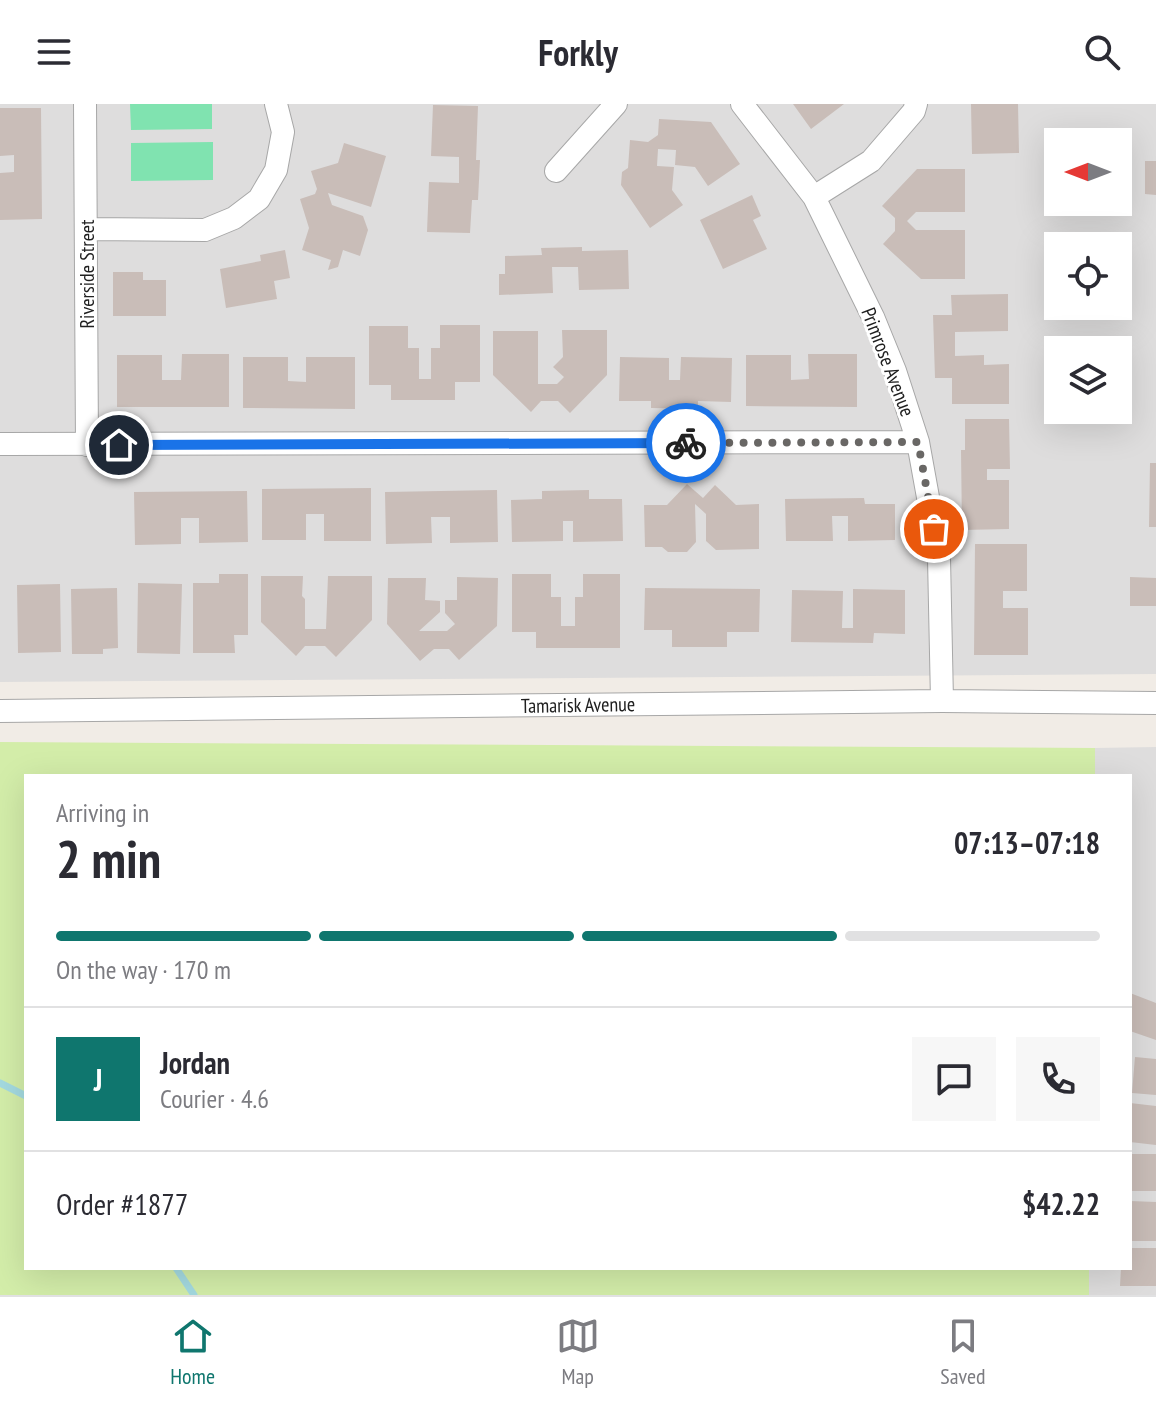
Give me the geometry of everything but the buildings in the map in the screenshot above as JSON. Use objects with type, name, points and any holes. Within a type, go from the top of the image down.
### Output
[{"type":"street","name":"Riverside Street","points":[[85,104],[87,445]]},
{"type":"street","points":[[87,229],[205,230],[234,218],[259,199],[276,170],[283,132],[276,104]]},
{"type":"street","points":[[556,171],[616,104]]},
{"type":"street","name":"Primrose Avenue","points":[[742,104],[814,197],[873,317],[895,371],[918,442],[939,558],[942,701]]},
{"type":"street","points":[[814,197],[871,161],[914,111],[916,104]]},
{"type":"street","points":[[0,444],[918,442]]},
{"type":"street","name":"Tamarisk Avenue","points":[[0,711],[942,701],[1156,703]]},
{"type":"shaded area","points":[[0,104],[1156,104],[1156,674],[0,682]]},
{"type":"shaded area","points":[[1156,747],[1156,1295],[1089,1295],[1089,1270],[1132,1270],[1132,774],[1095,774],[1095,748]]},
{"type":"green space","points":[[130,104],[212,104],[212,129],[131,130]]},
{"type":"green space","points":[[213,142],[213,180],[131,181],[131,143]]},
{"type":"green space","points":[[0,742],[1095,748],[1095,774],[24,774],[24,1270],[1089,1270],[1089,1295],[0,1295]]},
{"type":"waterway","points":[[0,1083],[24,1095]]},
{"type":"waterway","points":[[177,1270],[194,1295]]},
{"type":"way so far","points":[[686,443],[918,442],[934,529]]},
{"type":"route","points":[[119,445],[686,443]]}]
